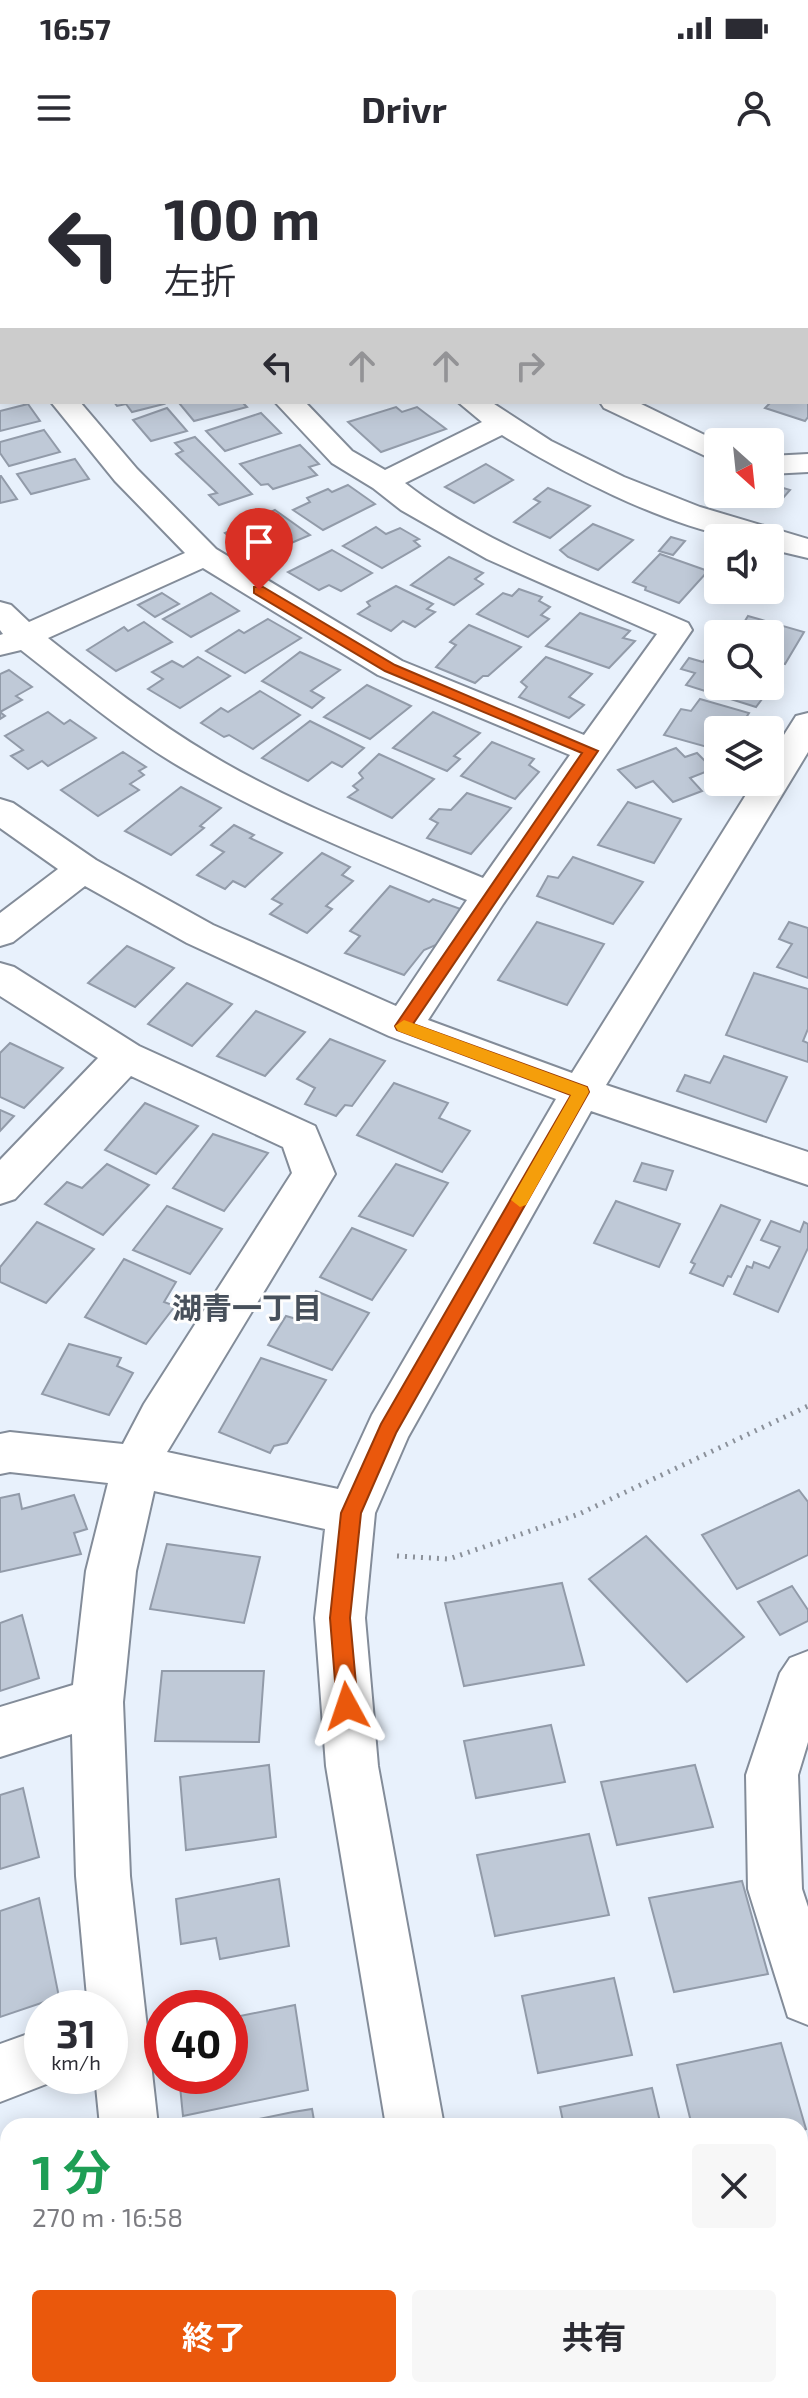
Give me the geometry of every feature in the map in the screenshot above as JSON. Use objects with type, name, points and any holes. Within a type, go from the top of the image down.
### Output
[{"type":"street","points":[[67,404],[126,475],[205,556],[390,668],[591,751]]},
{"type":"street","points":[[291,404],[342,457],[384,482],[412,504],[498,552],[676,630],[490,895],[403,1026]]},
{"type":"street","points":[[475,404],[552,454],[633,494],[726,524]]},
{"type":"street","points":[[618,404],[704,446]]},
{"type":"street","points":[[384,482],[502,424]]},
{"type":"street","points":[[784,464],[808,463]]},
{"type":"street","points":[[784,542],[808,549]]},
{"type":"street","points":[[8,632],[205,556]]},
{"type":"street","points":[[8,632],[199,763],[308,820],[490,895]]},
{"type":"street","points":[[414,2118],[352,1766],[340,1618],[348,1533],[388,1429],[581,1092],[808,724]]},
{"type":"street","points":[[0,811],[83,869],[200,934],[403,1026],[581,1092],[803,1154]]},
{"type":"street","points":[[0,933],[83,869]]},
{"type":"street","points":[[0,977],[125,1056],[300,1137],[314,1174],[160,1418],[136,1466],[111,1571],[97,1702],[103,1876],[112,1990]]},
{"type":"street","points":[[0,1187],[125,1056]]},
{"type":"street","points":[[0,1454],[10,1452],[136,1466],[348,1533]]},
{"type":"street","points":[[808,1675],[798,1690],[772,1775],[775,1889],[808,1997]]},
{"type":"street","points":[[0,1732],[97,1702]]},
{"type":"street","points":[[0,2073],[24,2064]]},
{"type":"street","points":[[124,2094],[128,2118]]},
{"type":"path","points":[[348,1533],[449,1559],[579,1514],[808,1406]]},
{"type":"building","points":[[28,404],[40,421],[0,431],[0,411]]},
{"type":"building","points":[[126,404],[164,404],[132,412]]},
{"type":"building","points":[[180,404],[244,404],[247,407],[194,421]]},
{"type":"building","points":[[769,404],[808,404],[808,417],[805,421],[765,408]]},
{"type":"building","points":[[396,407],[402,412],[417,407],[446,429],[381,452],[348,422]]},
{"type":"building","points":[[167,408],[187,431],[151,441],[133,420]]},
{"type":"building","points":[[261,413],[281,433],[225,451],[206,431]]},
{"type":"building","points":[[44,430],[60,452],[9,466],[0,453],[0,442]]},
{"type":"building","points":[[195,437],[252,494],[219,505],[209,495],[217,493],[176,454],[183,451],[175,443]]},
{"type":"building","points":[[300,445],[319,464],[309,467],[317,475],[273,489],[268,484],[261,485],[240,464]]},
{"type":"building","points":[[75,459],[89,479],[31,494],[17,474]]},
{"type":"building","points":[[486,464],[513,480],[474,503],[445,487]]},
{"type":"building","points":[[1,476],[17,499],[0,503]]},
{"type":"building","points":[[348,485],[375,504],[323,530],[293,510],[310,502],[307,498]]},
{"type":"building","points":[[548,488],[590,506],[550,538],[514,522],[540,502],[534,499]]},
{"type":"building","points":[[275,510],[310,535],[270,552],[264,548],[250,554],[225,533]]},
{"type":"building","points":[[593,524],[633,540],[598,570],[568,557],[560,550]]},
{"type":"building","points":[[376,527],[386,534],[400,528],[419,539],[414,541],[420,546],[382,568],[343,546]]},
{"type":"building","points":[[671,537],[685,541],[673,555],[659,551]]},
{"type":"building","points":[[332,550],[372,573],[341,591],[329,585],[319,590],[288,572]]},
{"type":"building","points":[[660,554],[704,570],[704,575],[679,603],[633,582]]},
{"type":"building","points":[[449,557],[483,573],[475,579],[483,584],[454,605],[411,585]]},
{"type":"building","points":[[396,586],[433,604],[427,609],[435,612],[415,627],[403,621],[391,631],[358,614],[370,606],[367,602]]},
{"type":"building","points":[[519,589],[542,597],[539,601],[550,607],[541,615],[549,619],[528,637],[477,614],[503,593],[512,596]]},
{"type":"building","points":[[162,593],[179,604],[155,617],[138,605]]},
{"type":"building","points":[[211,593],[239,611],[191,637],[163,619]]},
{"type":"building","points":[[580,613],[630,631],[623,638],[635,641],[609,668],[546,646]]},
{"type":"building","points":[[268,619],[301,638],[245,673],[206,651],[239,630],[244,633]]},
{"type":"building","points":[[144,622],[172,642],[116,671],[87,650],[124,627],[128,631]]},
{"type":"building","points":[[469,625],[521,647],[488,676],[475,683],[436,667],[456,645],[450,642]]},
{"type":"building","points":[[784,626],[804,632],[784,664]]},
{"type":"building","points":[[300,652],[340,670],[311,691],[324,698],[312,708],[262,681]]},
{"type":"building","points":[[198,657],[230,676],[180,708],[148,689],[163,679],[152,672],[172,661],[183,667]]},
{"type":"building","points":[[546,657],[592,674],[569,697],[584,705],[569,718],[519,697],[527,687],[521,682]]},
{"type":"building","points":[[689,658],[703,662],[704,691],[686,685],[695,673],[681,669]]},
{"type":"building","points":[[9,670],[32,687],[16,696],[22,700],[0,712],[0,674]]},
{"type":"building","points":[[367,685],[411,706],[370,739],[324,717]]},
{"type":"building","points":[[260,691],[300,715],[253,749],[201,723],[221,708],[228,712]]},
{"type":"building","points":[[700,699],[749,713],[747,716],[704,716],[704,746],[664,735],[681,709],[691,711]]},
{"type":"building","points":[[734,700],[761,700],[756,707]]},
{"type":"building","points":[[48,712],[64,724],[70,720],[96,738],[48,766],[42,761],[28,769],[11,756],[23,750],[5,736]]},
{"type":"building","points":[[433,712],[480,733],[454,756],[460,759],[447,771],[393,748]]},
{"type":"building","points":[[310,721],[364,748],[342,767],[332,762],[308,781],[262,758]]},
{"type":"building","points":[[492,742],[534,759],[529,765],[539,772],[515,799],[461,776]]},
{"type":"building","points":[[676,748],[685,757],[697,753],[704,760],[704,773],[690,778],[702,791],[673,802],[653,781],[636,788],[618,770]]},
{"type":"building","points":[[123,752],[146,767],[139,771],[144,775],[130,784],[139,790],[98,816],[61,790]]},
{"type":"building","points":[[379,754],[434,779],[392,818],[348,797],[358,790],[353,786],[363,778],[359,773]]},
{"type":"building","points":[[181,787],[221,808],[200,826],[204,828],[171,855],[125,831]]},
{"type":"building","points":[[467,793],[511,808],[471,854],[427,838],[438,823],[430,819],[439,809],[451,810]]},
{"type":"building","points":[[628,802],[681,819],[654,863],[598,845]]},
{"type":"building","points":[[234,825],[254,835],[250,838],[282,853],[245,887],[233,881],[225,889],[197,875],[224,852],[211,845]]},
{"type":"building","points":[[322,853],[350,867],[342,875],[353,881],[326,906],[332,909],[307,933],[270,914],[282,904],[272,899]]},
{"type":"building","points":[[573,857],[643,882],[613,924],[537,896],[548,876],[558,878]]},
{"type":"building","points":[[390,886],[429,902],[433,899],[466,911],[436,945],[424,950],[404,975],[345,953],[360,936],[350,931]]},
{"type":"building","points":[[537,922],[604,944],[567,1005],[498,980]]},
{"type":"building","points":[[789,922],[808,928],[808,978],[777,967],[792,944],[779,939]]},
{"type":"building","points":[[127,946],[174,968],[135,1007],[88,983]]},
{"type":"building","points":[[754,973],[808,989],[808,1029],[803,1041],[808,1043],[808,1062],[726,1035]]},
{"type":"building","points":[[187,983],[232,1004],[192,1046],[148,1024]]},
{"type":"building","points":[[256,1011],[305,1032],[265,1076],[217,1056]]},
{"type":"building","points":[[330,1039],[385,1061],[352,1106],[345,1105],[336,1116],[305,1104],[315,1088],[297,1079]]},
{"type":"building","points":[[10,1043],[63,1068],[24,1108],[0,1097],[0,1053]]},
{"type":"building","points":[[724,1056],[787,1077],[766,1122],[677,1091],[685,1075],[710,1083]]},
{"type":"building","points":[[394,1083],[448,1103],[439,1118],[470,1131],[442,1172],[357,1135]]},
{"type":"building","points":[[145,1103],[198,1126],[156,1174],[105,1150]]},
{"type":"building","points":[[0,1110],[14,1116],[0,1131]]},
{"type":"building","points":[[213,1134],[268,1153],[224,1211],[173,1188]]},
{"type":"building","points":[[642,1163],[673,1171],[666,1190],[634,1181]]},
{"type":"building","points":[[107,1164],[149,1185],[103,1235],[45,1204],[67,1182],[82,1188]]},
{"type":"building","points":[[396,1164],[448,1183],[413,1236],[359,1216]]},
{"type":"building","points":[[616,1201],[680,1224],[659,1267],[594,1243]]},
{"type":"building","points":[[721,1205],[760,1220],[731,1277],[728,1276],[723,1286],[690,1273],[695,1264],[691,1262]]},
{"type":"building","points":[[167,1206],[222,1229],[190,1274],[133,1250]]},
{"type":"building","points":[[771,1221],[800,1232],[804,1222],[808,1224],[808,1248],[778,1312],[734,1294],[747,1266],[752,1268],[754,1262],[769,1268],[780,1247],[761,1240]]},
{"type":"building","points":[[37,1222],[94,1249],[46,1303],[0,1282],[0,1267]]},
{"type":"building","points":[[352,1228],[406,1250],[372,1300],[320,1277]]},
{"type":"building","points":[[124,1259],[176,1282],[164,1302],[175,1306],[146,1344],[85,1317]]},
{"type":"building","points":[[316,1291],[369,1313],[332,1370],[268,1345],[286,1316],[300,1320]]},
{"type":"building","points":[[69,1344],[121,1358],[117,1366],[133,1373],[109,1415],[42,1394]]},
{"type":"building","points":[[261,1358],[326,1380],[287,1443],[274,1446],[270,1453],[219,1432]]},
{"type":"building","points":[[799,1490],[808,1502],[808,1555],[737,1589],[702,1535]]},
{"type":"building","points":[[19,1494],[22,1509],[74,1495],[87,1529],[74,1533],[81,1554],[0,1572],[0,1498]]},
{"type":"building","points":[[646,1536],[744,1637],[687,1682],[589,1579]]},
{"type":"building","points":[[167,1544],[260,1557],[244,1623],[150,1609]]},
{"type":"building","points":[[562,1583],[584,1665],[464,1686],[445,1603]]},
{"type":"building","points":[[792,1586],[808,1610],[808,1621],[780,1635],[758,1602]]},
{"type":"building","points":[[22,1615],[39,1678],[0,1691],[0,1623]]},
{"type":"building","points":[[162,1671],[264,1671],[259,1742],[155,1741]]},
{"type":"building","points":[[551,1725],[565,1782],[476,1798],[464,1741]]},
{"type":"building","points":[[269,1765],[276,1837],[186,1850],[180,1777]]},
{"type":"building","points":[[695,1765],[713,1827],[617,1845],[601,1782]]},
{"type":"building","points":[[23,1788],[39,1857],[0,1869],[0,1795]]},
{"type":"building","points":[[589,1834],[609,1915],[495,1936],[477,1855]]},
{"type":"building","points":[[279,1879],[289,1946],[220,1959],[216,1938],[181,1944],[176,1899]]},
{"type":"building","points":[[742,1881],[768,1974],[674,1992],[649,1898]]},
{"type":"building","points":[[39,1898],[58,1990],[24,1990],[24,2009],[0,2017],[0,1911]]},
{"type":"building","points":[[614,1978],[632,2055],[538,2073],[522,1996]]},
{"type":"building","points":[[295,2005],[308,2090],[183,2116],[181,2094],[248,2094],[248,2014]]},
{"type":"building","points":[[781,2043],[803,2118],[690,2118],[677,2065]]},
{"type":"building","points":[[652,2088],[659,2118],[562,2118],[560,2107]]},
{"type":"building","points":[[312,2109],[314,2118],[264,2118]]},
{"type":"slow traffic","points":[[404,1026],[581,1092],[520,1200]]},
{"type":"district","name":"湖青一丁目","points":[[247,1307]]},
{"type":"route","points":[[259,590],[390,668],[591,751],[403,1026],[581,1092],[388,1429],[351,1513],[340,1618],[347,1706]]}]
